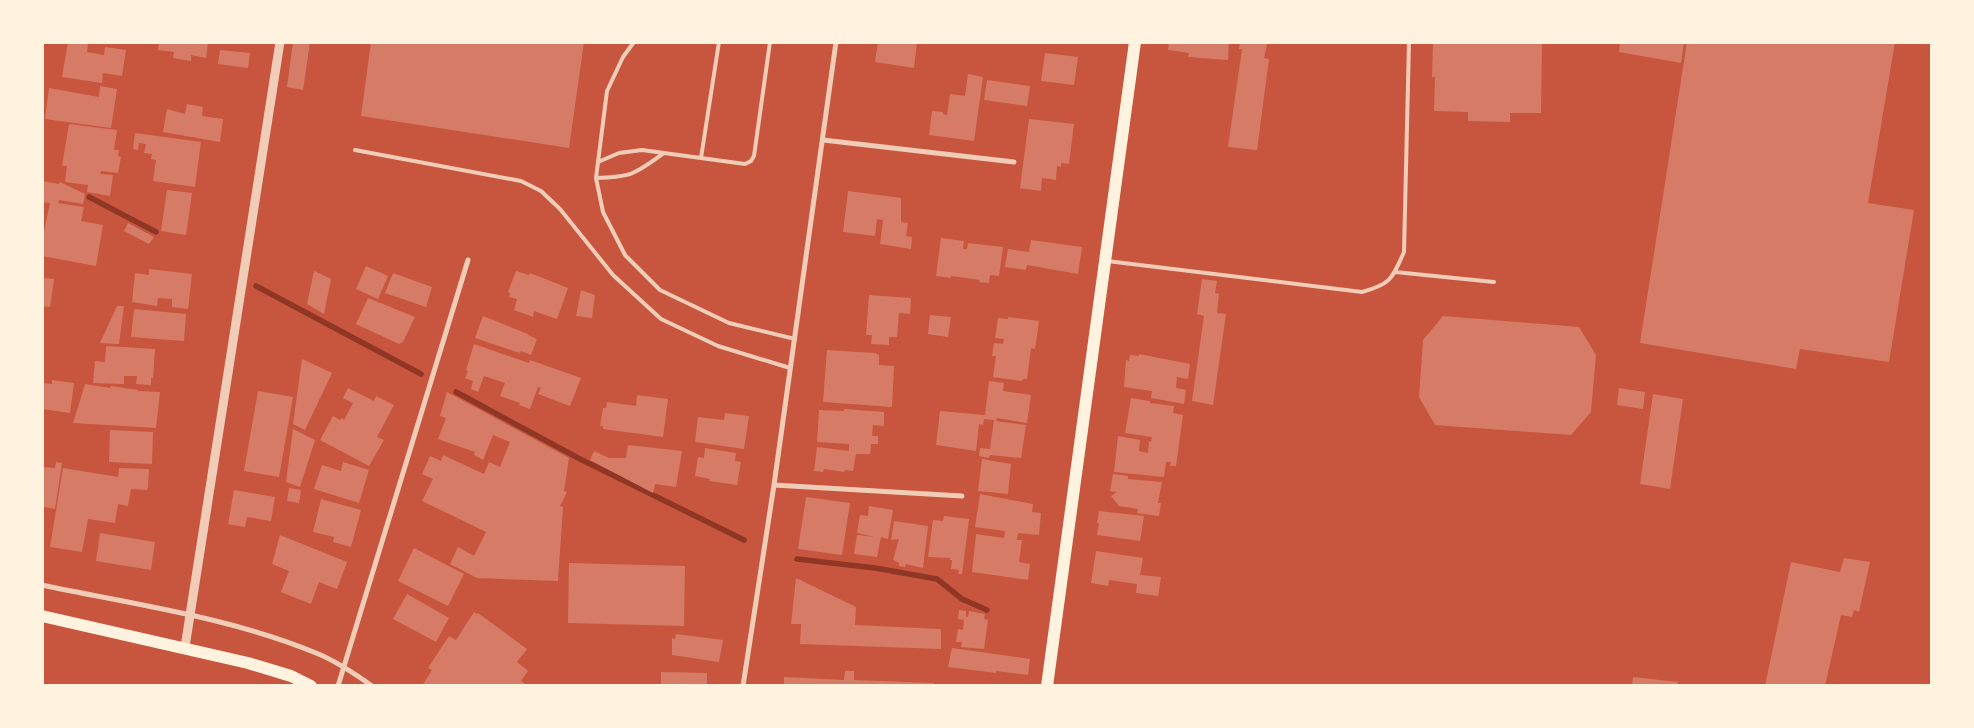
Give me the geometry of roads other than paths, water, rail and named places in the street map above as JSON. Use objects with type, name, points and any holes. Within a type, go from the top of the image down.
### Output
[{"type":"main road","points":[[1046,686],[1134,42]]},
{"type":"main road","points":[[42,616],[185,647],[270,669],[311,686]]},
{"type":"street","points":[[185,647],[280,42]]},
{"type":"street","points":[[743,686],[774,486],[836,42]]},
{"type":"street","points":[[823,140],[1014,162]]},
{"type":"street","points":[[338,686],[468,260]]},
{"type":"street","points":[[774,486],[962,496]]},
{"type":"street","points":[[42,585],[190,616],[285,641],[318,653],[345,667],[372,686]]},
{"type":"lane","points":[[634,42],[623,57],[607,91],[596,178],[603,212],[625,255],[660,290],[729,323],[795,339]]},
{"type":"lane","points":[[702,158],[719,42]]},
{"type":"lane","points":[[598,162],[632,150],[745,164],[751,162],[754,156],[770,42]]},
{"type":"lane","points":[[1105,260],[1362,292],[1382,286],[1395,272],[1404,252],[1409,42]]},
{"type":"lane","points":[[355,150],[521,181],[541,191],[560,209],[613,275],[661,319],[718,346],[790,368]]},
{"type":"lane","points":[[596,178],[624,177],[633,174],[664,153]]},
{"type":"lane","points":[[1395,272],[1494,282]]},
{"type":"waterway","points":[[89,197],[156,232]]},
{"type":"waterway","points":[[256,286],[421,374]]},
{"type":"waterway","points":[[456,392],[580,459],[744,540]]},
{"type":"waterway","points":[[797,559],[875,568],[937,579],[962,599],[987,610]]}]
